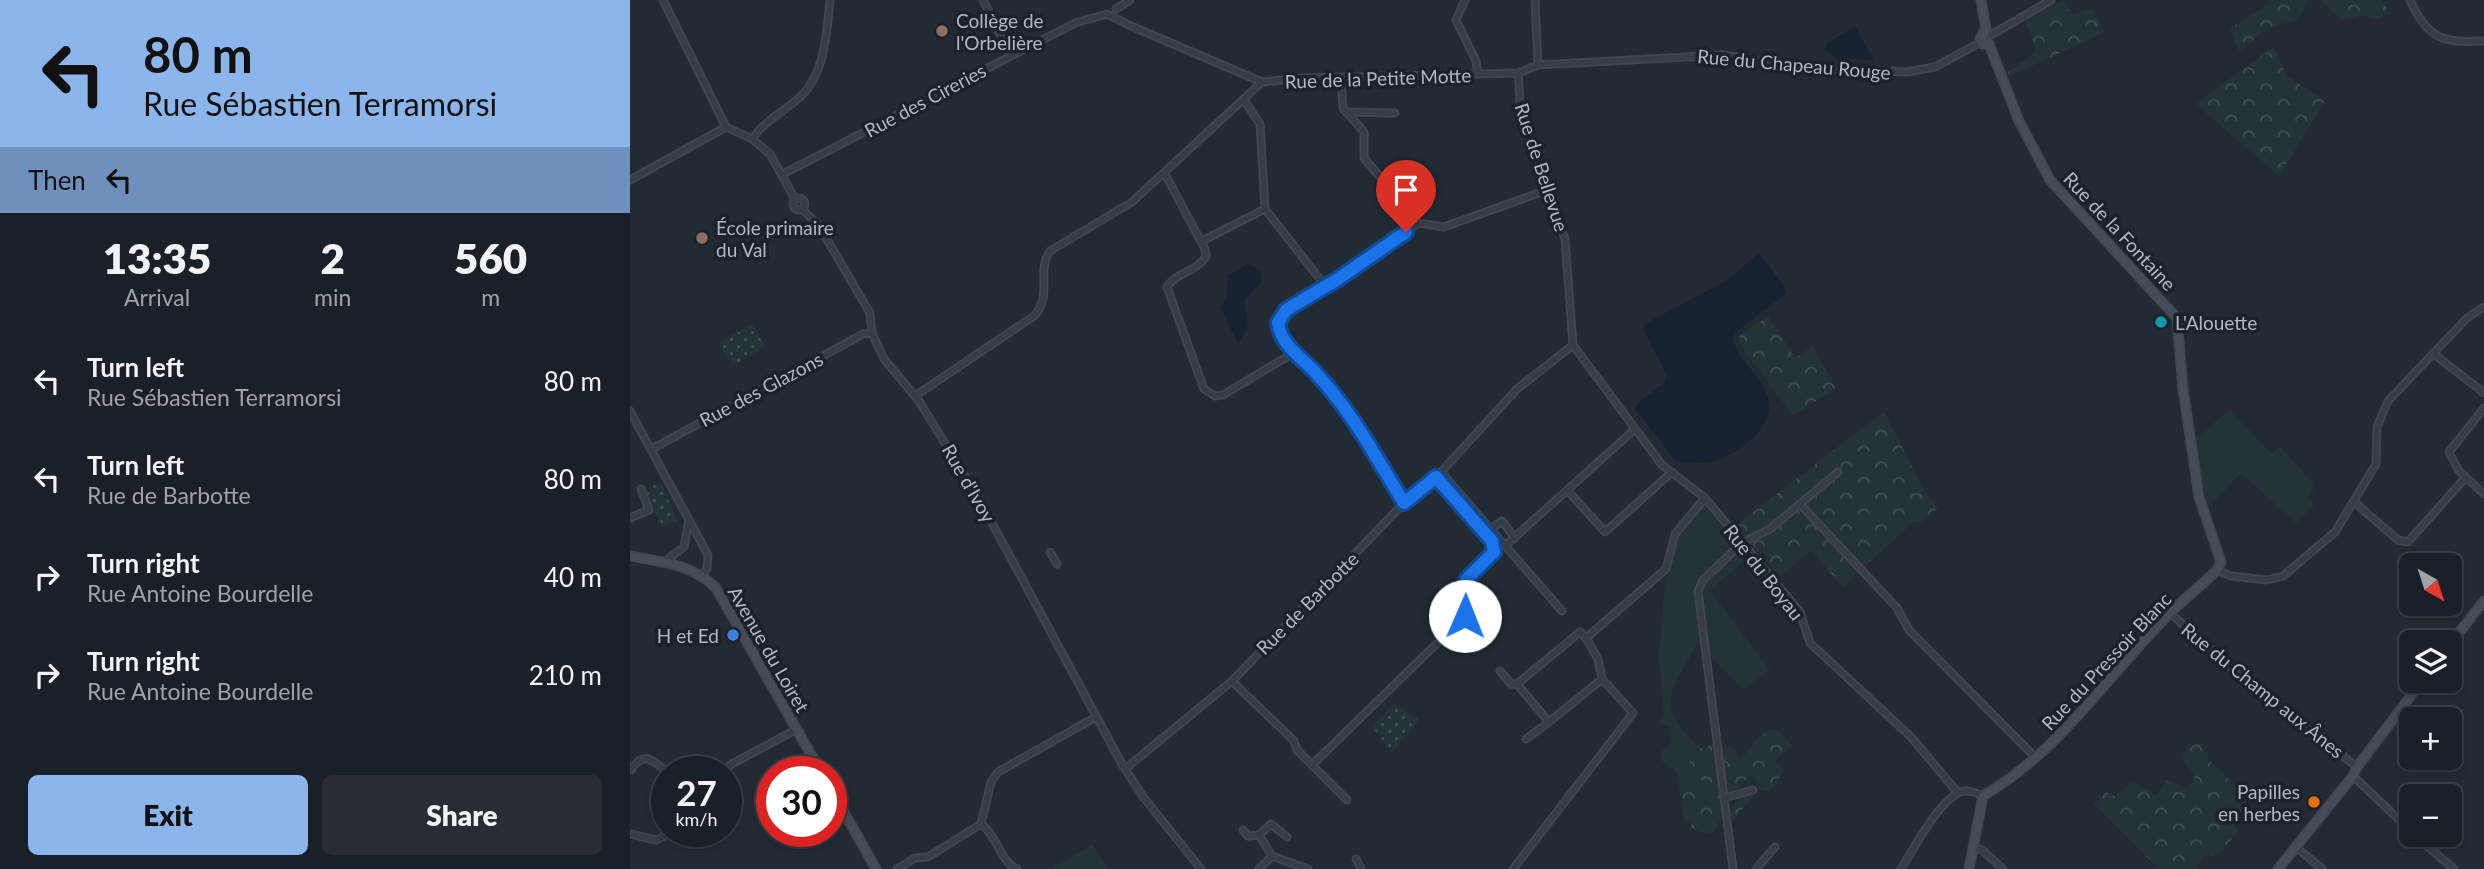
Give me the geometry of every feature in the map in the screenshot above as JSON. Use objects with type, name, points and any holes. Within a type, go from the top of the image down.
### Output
[{"type":"street","points":[[663,0],[726,127],[751,139],[770,154],[783,174]]},
{"type":"street","points":[[751,139],[765,122],[803,94],[819,66],[831,0]]},
{"type":"street","points":[[983,0],[1010,55]]},
{"type":"street","points":[[1130,0],[1116,9],[1109,7],[1107,15],[1115,16],[1131,26],[1262,82]]},
{"type":"street","points":[[1465,0],[1456,20],[1476,61],[1478,74]]},
{"type":"street","points":[[1535,0],[1538,65]]},
{"type":"street","name":"Rue de la Fontaine","points":[[1981,0],[1986,38],[2007,96],[2045,173],[2177,317],[2183,390],[2199,497],[2220,556],[2217,570]]},
{"type":"street","name":"Rue du Chapeau Rouge","points":[[1518,73],[1538,65],[1723,55],[1806,68],[1908,72],[1935,67],[2051,0]]},
{"type":"street","points":[[2410,0],[2417,15],[2432,33],[2457,42],[2484,41]]},
{"type":"street","points":[[1115,16],[1116,9]]},
{"type":"street","name":"Rue des Cireries","points":[[783,174],[1075,23],[1107,15]]},
{"type":"street","name":"Rue de la Petite Motte","points":[[915,396],[1038,312],[1045,292],[1045,263],[1054,247],[1122,209],[1165,174],[1262,82],[1518,73]]},
{"type":"street","name":"Rue de Bellevue","points":[[1518,73],[1521,115],[1550,189],[1566,247],[1573,345]]},
{"type":"street","points":[[1341,78],[1342,103],[1346,112],[1364,132],[1364,158],[1419,223],[1444,227],[1550,189]]},
{"type":"street","points":[[1244,100],[1260,124],[1265,209],[1326,287]]},
{"type":"street","points":[[1346,112],[1395,113]]},
{"type":"street","points":[[630,180],[726,127]]},
{"type":"street","name":"Rue d'Ivoy","points":[[783,174],[795,199],[793,207],[802,209],[819,226],[870,313],[872,333],[884,359],[941,433],[1125,769]]},
{"type":"street","points":[[1165,174],[1202,241],[1206,256],[1204,261],[1172,280],[1167,287],[1198,376],[1208,393],[1223,395],[1295,352]]},
{"type":"street","points":[[1202,241],[1265,209]]},
{"type":"street","points":[[1404,503],[1360,431],[1324,382],[1280,338],[1278,323],[1286,310],[1326,287],[1419,223]]},
{"type":"street","points":[[2217,570],[2231,576],[2267,580],[2288,574],[2335,532],[2377,461],[2377,427],[2388,401],[2435,355],[2467,318],[2484,307]]},
{"type":"street","name":"Rue des Glazons","points":[[652,449],[854,338],[872,333]]},
{"type":"street","name":"Rue du Boyau","points":[[1573,345],[1662,465],[1705,498],[1800,612],[1810,643],[1911,737],[1958,793]]},
{"type":"street","name":"Rue de Barbotte","points":[[1125,769],[1231,681],[1404,503],[1438,474],[1517,389],[1573,345]]},
{"type":"street","points":[[2435,355],[2484,393]]},
{"type":"street","points":[[2484,408],[2450,447],[2450,456],[2465,478],[2484,494]]},
{"type":"street","points":[[630,411],[708,555],[707,568],[703,575]]},
{"type":"street","points":[[1505,546],[1635,429]]},
{"type":"street","points":[[1567,491],[1605,532],[1672,472]]},
{"type":"street","points":[[1733,869],[1698,591],[1703,580],[1742,543],[1770,530],[1838,472]]},
{"type":"street","points":[[1438,474],[1562,611]]},
{"type":"street","points":[[1312,765],[1465,616],[1466,580],[1494,552],[1492,541],[1438,474]]},
{"type":"street","points":[[2354,502],[2398,540],[2408,542],[2465,478]]},
{"type":"street","points":[[630,518],[649,510],[641,489]]},
{"type":"street","points":[[1586,638],[1666,569],[1675,534],[1705,498]]},
{"type":"street","points":[[1800,504],[1897,608],[1909,630],[2035,757]]},
{"type":"street","points":[[664,562],[684,547],[689,520]]},
{"type":"street","points":[[1490,529],[1502,521],[1515,538]]},
{"type":"street","points":[[1050,552],[1057,564]]},
{"type":"street","name":"Avenue du Loiret","points":[[630,556],[685,567],[703,575],[722,596],[812,756]]},
{"type":"street","name":"Rue du Pressoir Blanc","points":[[1983,796],[2009,780],[2068,728],[2170,613],[2217,570]]},
{"type":"street","points":[[2461,630],[2484,601]]},
{"type":"street","name":"Rue du Champ aux Ânes","points":[[2170,613],[2245,680],[2355,771],[2399,818]]},
{"type":"street","points":[[1500,671],[1511,684],[1517,684],[1580,632],[1598,659],[1602,679],[1633,713],[1514,869]]},
{"type":"street","points":[[1526,738],[1602,679]]},
{"type":"street","points":[[1231,681],[1294,741],[1297,750],[1346,800]]},
{"type":"street","points":[[1517,684],[1549,722]]},
{"type":"street","points":[[2278,869],[2413,693]]},
{"type":"street","points":[[897,869],[915,858],[928,857],[981,824],[991,782],[998,772],[1096,717]]},
{"type":"street","points":[[742,759],[797,729]]},
{"type":"street","points":[[631,770],[637,761],[647,757],[651,759]]},
{"type":"street","points":[[1125,769],[1200,869]]},
{"type":"street","points":[[1724,798],[1753,790]]},
{"type":"street","points":[[1901,869],[1922,832],[1958,793],[1970,791],[1983,796],[1969,869]]},
{"type":"street","points":[[847,820],[876,869]]},
{"type":"street","points":[[981,824],[991,832],[1010,866],[1017,869]]},
{"type":"street","points":[[1243,830],[1248,836],[1259,835],[1271,824],[1287,837]]},
{"type":"street","points":[[630,834],[651,839]]},
{"type":"street","points":[[1259,835],[1272,856],[1308,869]]},
{"type":"street","points":[[2295,846],[2322,869]]},
{"type":"street","points":[[1756,869],[1775,847]]},
{"type":"street","name":"Rue du Champ aux Ânes","points":[[2429,847],[2454,869]]},
{"type":"street","points":[[1973,848],[1985,852],[2003,869]]},
{"type":"street","points":[[1259,869],[1272,856]]},
{"type":"street","points":[[1356,859],[1361,869]]},
{"type":"green space","points":[[2063,0],[2072,15],[2092,9],[2105,32],[2008,77],[2008,72],[2036,52],[2026,20]]},
{"type":"green space","points":[[2267,0],[2309,0],[2297,20],[2267,28],[2240,52],[2229,29],[2269,4]]},
{"type":"green space","points":[[2321,0],[2381,0],[2391,14],[2375,20],[2363,15],[2341,20]]},
{"type":"green space","points":[[2274,47],[2287,76],[2325,101],[2279,176],[2196,104]]},
{"type":"green space","points":[[1768,316],[1795,358],[1813,346],[1836,389],[1793,415],[1739,343],[1740,335]]},
{"type":"green space","points":[[753,324],[765,347],[733,365],[718,343]]},
{"type":"green space","points":[[2230,410],[2272,454],[2280,446],[2313,483],[2313,491],[2307,498],[2314,506],[2296,523],[2241,473],[2208,508],[2194,440]]},
{"type":"green space","points":[[1884,412],[1924,490],[1938,508],[1921,522],[1913,522],[1843,587],[1811,550],[1779,577],[1735,526]]},
{"type":"green space","points":[[661,482],[677,520],[661,527],[646,489]]},
{"type":"green space","points":[[1702,503],[1748,557],[1710,591],[1770,670],[1743,690],[1698,643],[1674,685],[1671,708],[1676,720],[1699,747],[1690,753],[1702,781],[1700,785],[1687,783],[1679,787],[1676,771],[1662,761],[1660,753],[1672,742],[1669,727],[1659,721],[1664,717],[1659,655],[1664,591],[1676,534]]},
{"type":"green space","points":[[1394,703],[1419,720],[1392,753],[1372,727]]},
{"type":"green space","points":[[1772,729],[1779,731],[1792,746],[1775,761],[1784,771],[1770,791],[1763,791],[1750,774],[1719,813],[1722,817],[1713,832],[1705,834],[1691,828],[1691,822],[1685,823],[1679,787],[1687,783],[1700,785],[1702,781],[1689,761],[1690,753],[1699,747],[1704,749],[1719,739],[1736,751],[1739,761],[1760,736]]},
{"type":"green space","points":[[2203,744],[2210,761],[2241,791],[2246,807],[2234,824],[2238,832],[2219,854],[2204,857],[2197,869],[2159,869],[2094,804],[2106,792],[2115,796],[2133,782],[2156,795],[2167,780],[2189,790],[2195,776],[2181,757],[2189,745]]},
{"type":"green space","points":[[1744,792],[1753,797],[1733,820],[1726,815]]},
{"type":"green space","points":[[1092,844],[1108,869],[1052,869]]},
{"type":"water","points":[[1854,27],[1874,60],[1836,58],[1825,50],[1826,44]]},
{"type":"water","points":[[1759,253],[1782,283],[1786,294],[1736,332],[1733,339],[1740,355],[1766,392],[1769,410],[1766,419],[1754,437],[1728,456],[1708,462],[1676,461],[1635,409],[1639,402],[1665,383],[1667,375],[1643,329],[1645,324],[1729,279]]},
{"type":"water","points":[[1249,263],[1260,271],[1262,281],[1244,301],[1248,328],[1238,344],[1221,308],[1227,296],[1228,276]]},
{"type":"place","name":"Collège de l'Orbelière","points":[[942,31]]},
{"type":"place","name":"École primaire du Val","points":[[702,238]]},
{"type":"place","name":"L'Alouette","points":[[2161,322]]},
{"type":"place","name":"H et Ed","points":[[733,635]]},
{"type":"place","name":"Papilles en herbes","points":[[2314,802]]},
{"type":"route","points":[[1406,232],[1379,248],[1338,279],[1286,310],[1278,323],[1280,338],[1324,382],[1363,434],[1404,503],[1436,477],[1492,541],[1495,547],[1491,557],[1469,576],[1464,585],[1465,616]]}]
